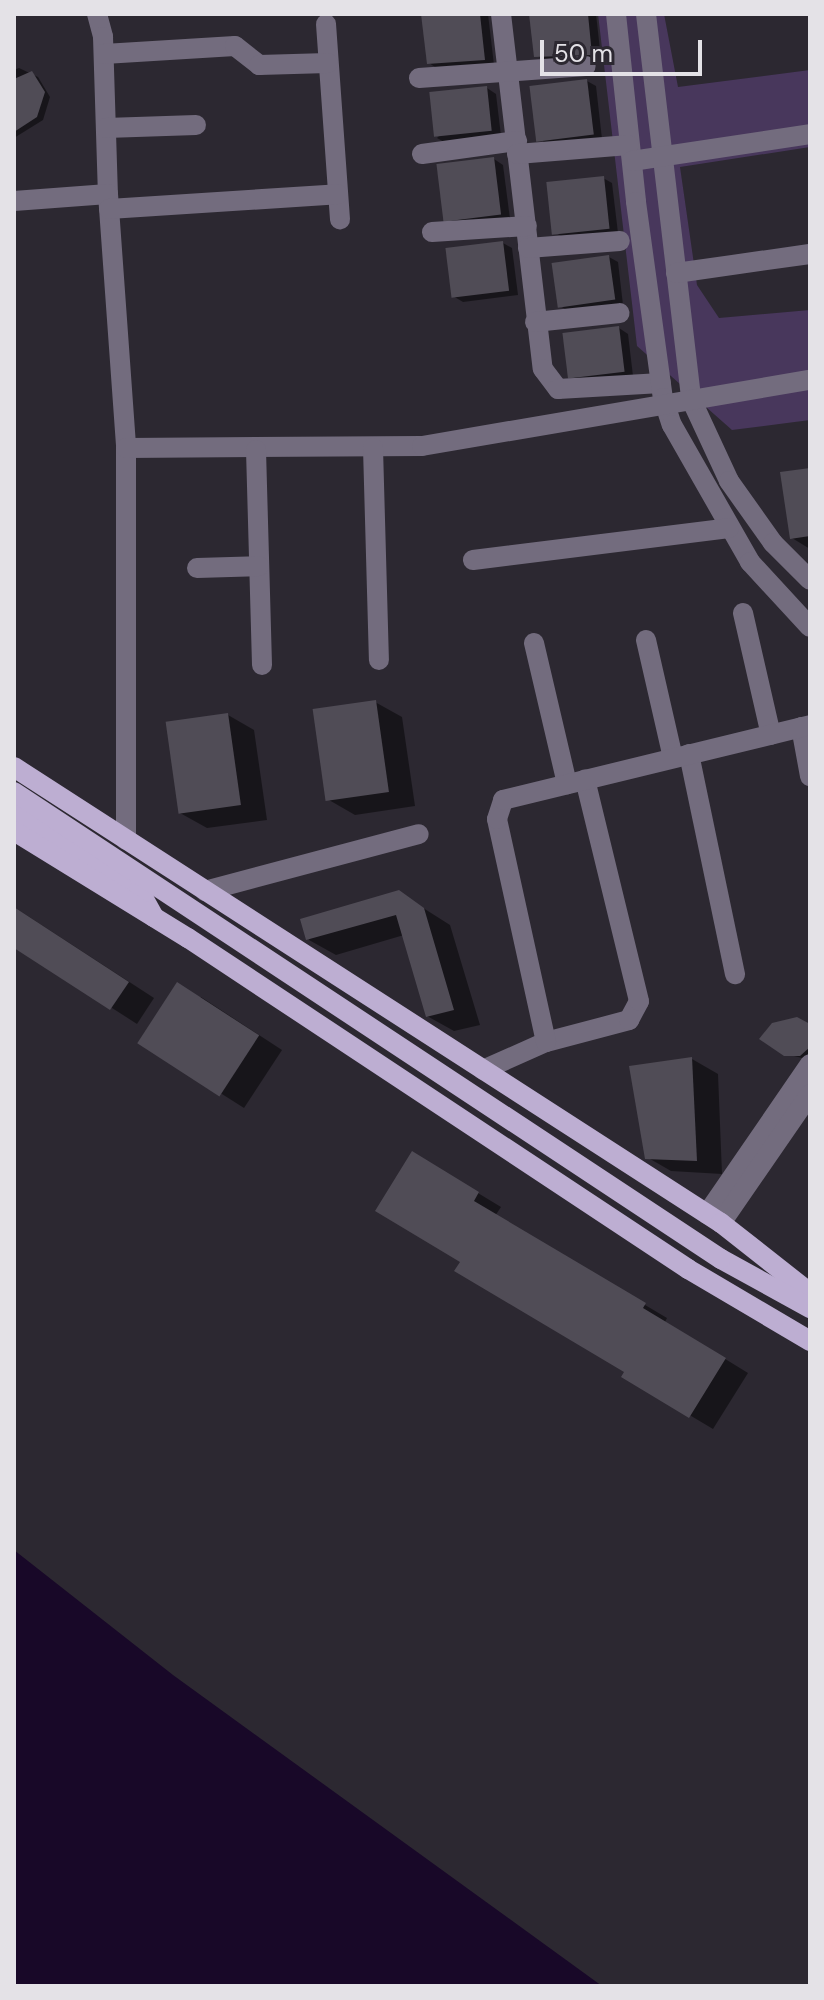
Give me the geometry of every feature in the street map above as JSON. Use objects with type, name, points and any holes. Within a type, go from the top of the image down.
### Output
[{"type":"main road","points":[[14,767],[714,1219],[810,1293]]},
{"type":"main road","points":[[14,792],[721,1259],[810,1308]]},
{"type":"main road","points":[[14,811],[139,890],[154,917]]},
{"type":"main road","points":[[14,831],[188,938],[698,1276],[810,1341]]},
{"type":"main road","points":[[188,938],[210,894]]},
{"type":"street","points":[[97,14],[104,54],[108,202],[126,448],[126,840]]},
{"type":"street","points":[[501,14],[527,226],[535,322],[543,369],[558,389],[661,383]]},
{"type":"street","points":[[616,14],[631,153],[666,405],[684,450],[729,528],[766,584],[810,627]]},
{"type":"street","points":[[646,14],[691,399],[729,481],[773,543],[810,580]]},
{"type":"street","points":[[326,24],[340,220]]},
{"type":"street","points":[[104,54],[235,46],[259,65],[328,63]]},
{"type":"street","points":[[419,78],[586,66]]},
{"type":"street","points":[[106,128],[196,125]]},
{"type":"street","points":[[422,154],[517,148],[662,154],[810,134]]},
{"type":"street","points":[[14,201],[108,202],[338,194]]},
{"type":"street","points":[[432,232],[527,226]]},
{"type":"street","points":[[528,248],[620,241]]},
{"type":"street","points":[[676,273],[810,254]]},
{"type":"street","points":[[535,322],[620,313]]},
{"type":"street","points":[[126,448],[256,450],[452,443],[810,380]]},
{"type":"street","points":[[373,448],[379,660]]},
{"type":"street","points":[[256,450],[262,665]]},
{"type":"street","points":[[473,560],[729,528]]},
{"type":"street","points":[[197,568],[259,566]]},
{"type":"street","points":[[743,613],[771,735]]},
{"type":"street","points":[[646,640],[681,756],[735,974]]},
{"type":"street","points":[[483,1070],[546,1042],[629,1020],[639,1001],[534,643]]},
{"type":"street","points":[[546,1042],[498,807],[503,800],[805,726],[810,776]]},
{"type":"street","points":[[210,894],[419,834]]},
{"type":"street","points":[[714,1219],[806,1092],[810,1064]]},
{"type":"shaded area","points":[[598,14],[664,14],[678,87],[810,70],[810,147],[680,167],[697,285],[719,318],[810,310],[810,420],[732,430],[637,346]]},
{"type":"shaded area","points":[[14,1550],[173,1675],[602,1986],[14,1986]]},
{"type":"building","points":[[421,14],[480,14],[485,60],[427,64]]},
{"type":"building","points":[[529,14],[588,14],[592,55],[534,57]]},
{"type":"building","points":[[32,71],[45,92],[37,117],[14,132],[14,79]]},
{"type":"building","points":[[587,79],[594,135],[536,142],[529,86]]},
{"type":"building","points":[[487,86],[492,131],[434,137],[429,92]]},
{"type":"building","points":[[494,157],[501,215],[444,222],[436,164]]},
{"type":"building","points":[[604,176],[610,229],[552,235],[546,182]]},
{"type":"building","points":[[503,241],[509,291],[452,298],[445,248]]},
{"type":"building","points":[[609,255],[615,300],[558,308],[552,263]]},
{"type":"building","points":[[619,326],[625,372],[568,379],[562,333]]},
{"type":"building","points":[[810,468],[810,536],[790,539],[780,472]]},
{"type":"building","points":[[376,700],[389,792],[326,801],[313,709]]},
{"type":"building","points":[[228,713],[241,805],[179,814],[166,722]]},
{"type":"building","points":[[399,890],[424,908],[454,1010],[426,1017],[396,915],[306,940],[300,919]]},
{"type":"building","points":[[14,907],[129,982],[110,1010],[14,948]]},
{"type":"building","points":[[177,982],[259,1035],[219,1097],[137,1043]]},
{"type":"building","points":[[797,1017],[810,1024],[810,1047],[800,1056],[784,1056],[759,1039],[772,1023]]},
{"type":"building","points":[[692,1057],[697,1161],[645,1159],[629,1066]]},
{"type":"building","points":[[412,1151],[479,1192],[474,1201],[646,1303],[643,1308],[726,1358],[689,1418],[621,1377],[624,1372],[454,1271],[460,1262],[375,1211]]}]
